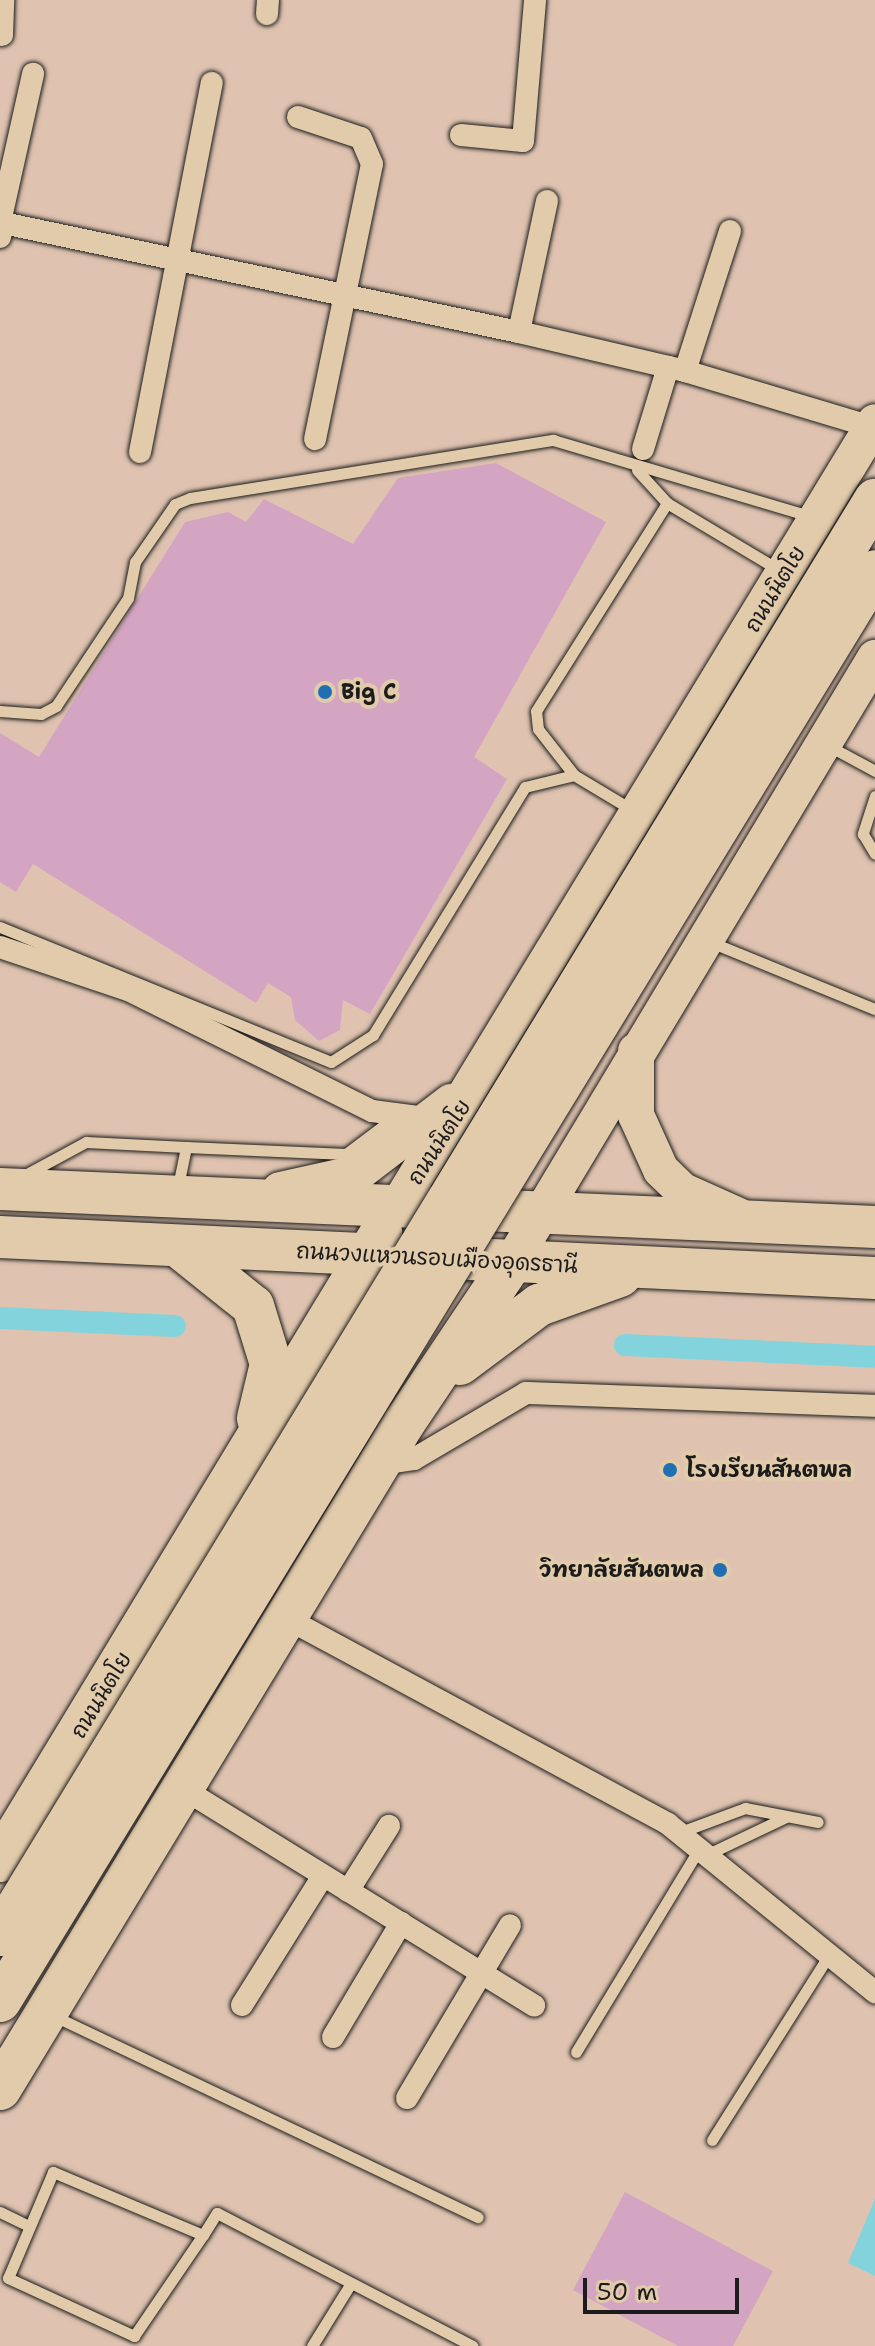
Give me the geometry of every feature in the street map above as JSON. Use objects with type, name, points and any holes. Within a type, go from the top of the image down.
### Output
[{"type":"highway","name":"ถนนนิตโย","points":[[0,1935],[875,500]]},
{"type":"highway","points":[[0,2001],[875,571]]},
{"type":"highway","name":"ถนนวงแหวนรอบเมืองอุดรธานี","points":[[0,1189],[538,1218],[875,1227]]},
{"type":"highway","name":"ถนนนิตโย","points":[[0,1861],[16,1823],[258,1439],[396,1209]]},
{"type":"highway","name":"ถนนวงแหวนรอบเมืองอุดรธานี","points":[[0,1237],[875,1278]]},
{"type":"highway","points":[[178,1245],[253,1306],[271,1364],[258,1439]]},
{"type":"highway","points":[[0,2089],[404,1423],[512,1262]]},
{"type":"highway","points":[[404,1423],[479,1344],[539,1305],[642,1269]]},
{"type":"highway","points":[[258,1439],[294,1408],[318,1407],[358,1430],[379,1464]]},
{"type":"main road","name":"ถนนนิตโย","points":[[396,1209],[642,816],[874,424]]},
{"type":"main road","points":[[512,1262],[636,1049],[875,658]]},
{"type":"main road","points":[[539,984],[548,1013],[572,1038],[602,1051],[636,1049]]},
{"type":"main road","points":[[636,1049],[636,1115],[661,1170],[697,1199],[759,1224]]},
{"type":"main road","points":[[181,1199],[340,1180],[392,1152],[478,1081]]},
{"type":"street","points":[[2,35],[3,0]]},
{"type":"street","points":[[461,135],[523,141],[535,0]]},
{"type":"street","points":[[33,74],[1,227],[176,260],[519,332],[676,369],[874,424]]},
{"type":"street","points":[[140,452],[212,83]]},
{"type":"street","points":[[298,117],[347,132],[369,147],[346,296],[315,439]]},
{"type":"street","points":[[519,332],[547,201]]},
{"type":"street","points":[[640,460],[730,231]]},
{"type":"street","points":[[0,947],[128,990],[395,1117],[432,1117]]},
{"type":"street","points":[[379,1464],[414,1459],[526,1393],[875,1406]]},
{"type":"street","points":[[284,1617],[678,1833],[875,1992]]},
{"type":"street","points":[[182,1788],[534,2005]]},
{"type":"street","points":[[348,1891],[389,1826]]},
{"type":"street","points":[[242,2005],[323,1876]]},
{"type":"street","points":[[333,2037],[401,1923]]},
{"type":"street","points":[[407,2098],[510,1925]]},
{"type":"lane","points":[[0,711],[41,714],[56,706],[128,598],[135,562],[175,504],[533,440],[574,444],[640,460],[818,519]]},
{"type":"lane","points":[[640,460],[667,503],[784,573]]},
{"type":"lane","points":[[642,816],[574,775],[538,729],[536,711],[667,503]]},
{"type":"lane","points":[[823,743],[875,771]]},
{"type":"lane","points":[[0,927],[331,1062],[373,1035],[525,787],[574,775]]},
{"type":"lane","points":[[875,796],[863,834],[875,854]]},
{"type":"lane","points":[[704,940],[875,1009]]},
{"type":"lane","points":[[0,1189],[86,1142],[346,1154],[395,1117]]},
{"type":"lane","points":[[181,1199],[186,1147]]},
{"type":"lane","points":[[678,1833],[745,1808],[818,1822]]},
{"type":"lane","points":[[576,2052],[703,1852],[786,1817]]},
{"type":"lane","points":[[712,2140],[829,1955]]},
{"type":"lane","points":[[46,2013],[478,2217]]},
{"type":"lane","points":[[203,2235],[53,2172],[27,2225],[8,2278],[134,2336],[203,2235],[217,2213],[472,2346]]},
{"type":"lane","points":[[0,2212],[27,2225]]},
{"type":"lane","points":[[312,2346],[351,2283]]},
{"type":"water","points":[[875,2199],[875,2276],[848,2263]]},
{"type":"building","points":[[496,463],[606,522],[474,757],[507,779],[370,1014],[343,1000],[340,1030],[319,1041],[295,1020],[291,997],[268,983],[256,1003],[33,864],[16,892],[0,882],[0,733],[39,757],[185,522],[228,512],[246,522],[264,499],[353,544],[398,478]]},
{"type":"building","points":[[625,2192],[773,2271],[733,2346],[678,2346],[573,2290]]},
{"type":"waterway","points":[[0,1318],[175,1326]]},
{"type":"waterway","points":[[625,1345],[875,1357]]},
{"type":"place","name":"Big C","points":[[325,692]]},
{"type":"place","name":"โรงเรียนสันตพล","points":[[670,1470]]},
{"type":"place","name":"วิทยาลัยสันตพล","points":[[720,1570]]}]
